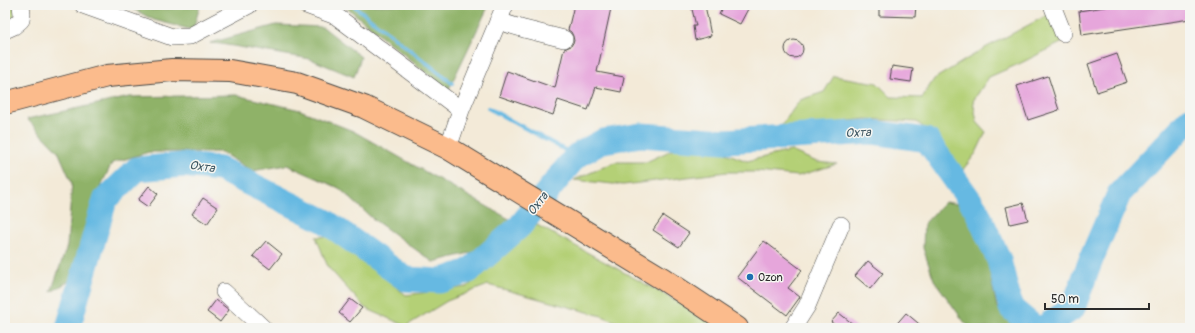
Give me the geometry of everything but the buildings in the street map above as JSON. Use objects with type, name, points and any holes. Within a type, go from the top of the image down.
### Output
[{"type":"main road","points":[[5,103],[107,76],[172,70],[230,71],[304,85],[364,107],[448,148],[663,279],[737,328]]},
{"type":"street","points":[[83,5],[172,37],[190,36],[249,5]]},
{"type":"street","points":[[306,5],[336,16],[461,110]]},
{"type":"street","points":[[448,148],[461,110],[505,5]]},
{"type":"street","points":[[1052,5],[1063,33]]},
{"type":"street","points":[[5,30],[14,26],[21,20],[24,8]]},
{"type":"street","points":[[498,21],[564,39]]},
{"type":"street","points":[[793,328],[807,306],[841,225]]},
{"type":"street","points":[[224,292],[263,328]]},
{"type":"green space","points":[[5,5],[15,5],[16,14],[5,24]]},
{"type":"green space","points":[[125,5],[148,5],[151,10],[200,6],[193,30],[154,20]]},
{"type":"green space","points":[[338,5],[489,5],[448,91],[346,7]]},
{"type":"green space","points":[[1053,12],[1063,42],[989,77],[973,101],[977,122],[986,132],[976,153],[961,172],[945,145],[917,122],[866,119],[778,130],[800,100],[824,92],[834,76],[877,83],[891,97],[922,98],[934,79],[985,48]]},
{"type":"green space","points":[[276,25],[323,27],[361,57],[354,77],[310,59],[210,43]]},
{"type":"green space","points":[[236,95],[300,110],[353,131],[511,220],[474,252],[433,262],[373,219],[339,188],[287,165],[252,171],[221,152],[149,152],[112,163],[94,200],[93,226],[80,257],[76,277],[51,292],[67,246],[72,183],[58,151],[27,119],[130,97]]},
{"type":"green space","points":[[676,148],[715,149],[747,161],[791,151],[817,162],[837,164],[798,176],[757,172],[727,172],[623,185],[574,180],[615,162],[646,162]]},
{"type":"green space","points":[[945,202],[964,205],[984,244],[997,307],[1019,328],[971,328],[965,323],[934,280],[923,248],[924,224]]},
{"type":"green space","points":[[537,225],[726,328],[631,328],[602,316],[488,285],[447,301],[406,326],[365,308],[328,267],[316,237],[333,236],[406,295],[467,287]]},
{"type":"waterway","points":[[353,5],[452,83]]},
{"type":"waterway","points":[[488,108],[576,156]]},
{"type":"waterway","name":"Охта","points":[[1043,328],[1073,308],[1092,257],[1119,194],[1190,119]]},
{"type":"waterway","name":"Охта","points":[[68,328],[105,200],[137,169],[183,165],[220,169],[325,221],[406,279],[440,281],[469,271],[520,226],[576,156],[603,141],[641,135],[724,141],[872,132],[927,140],[976,209],[999,260],[1011,308],[1035,328]]},
{"type":"place","name":"Ozon","points":[[750,277]]}]
